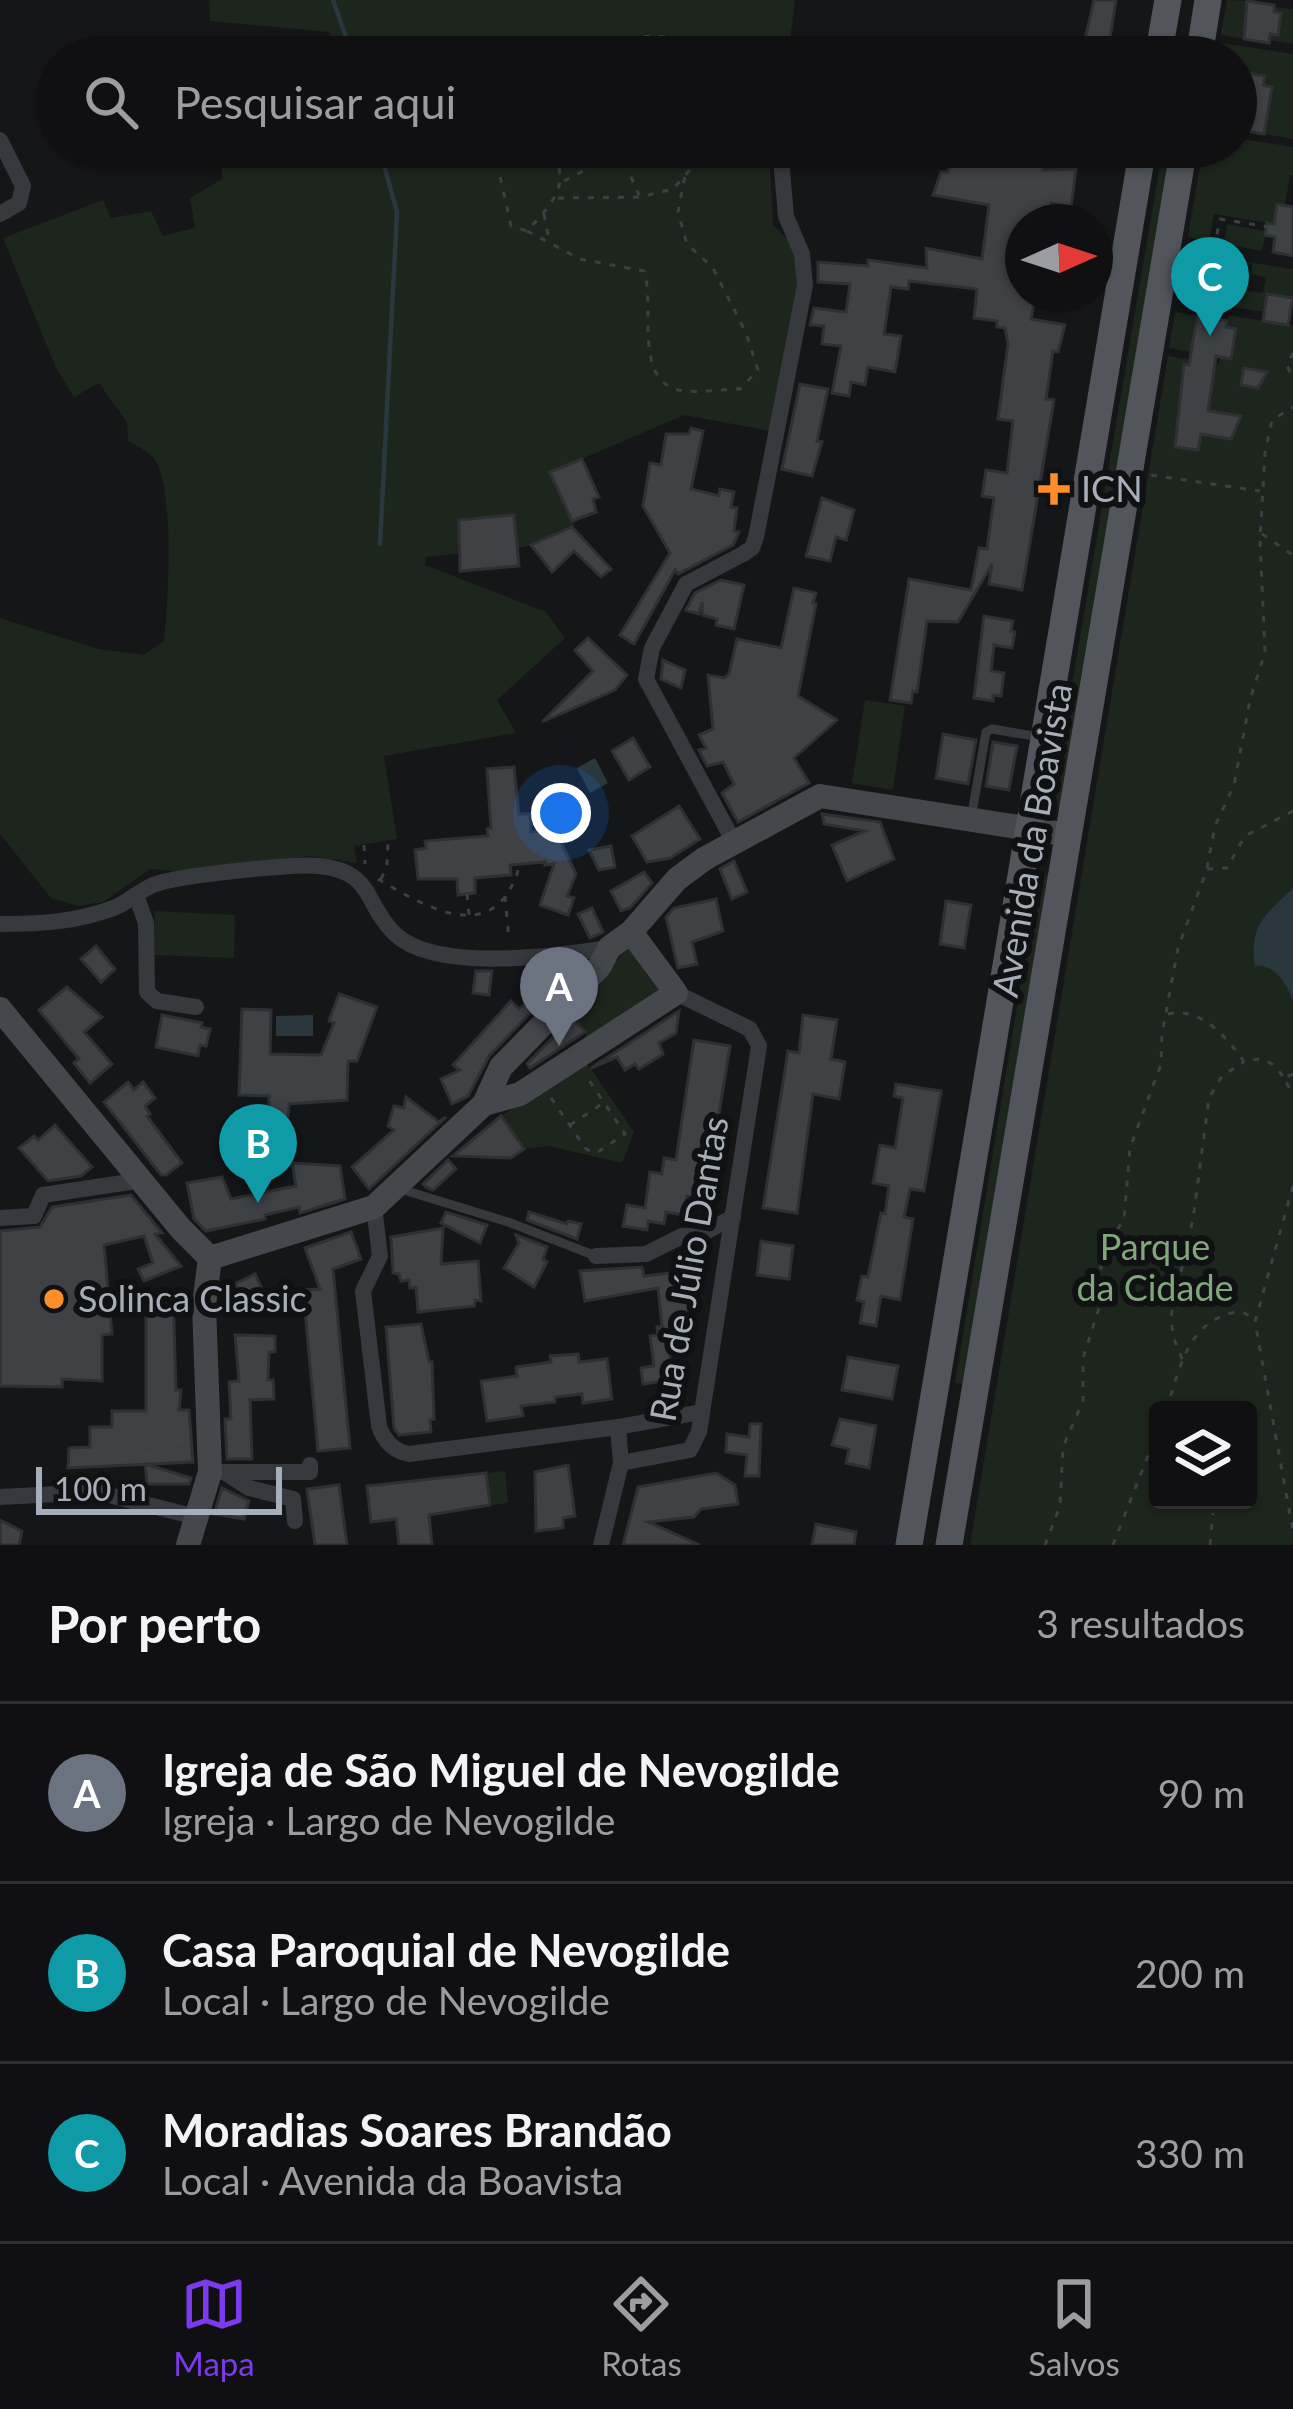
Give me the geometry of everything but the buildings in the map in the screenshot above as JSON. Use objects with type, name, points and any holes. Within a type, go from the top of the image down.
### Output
[{"type":"main road","points":[[1162,36],[1168,0]]},
{"type":"main road","points":[[1202,36],[1208,0]]},
{"type":"main road","name":"Avenida da Boavista","points":[[909,1545],[1139,168]]},
{"type":"main road","name":"Avenida da Boavista","points":[[949,1545],[1181,168]]},
{"type":"street","points":[[0,140],[22,186],[19,203],[0,214]]},
{"type":"street","points":[[734,842],[646,679],[652,648],[686,584],[752,548],[756,537],[805,276],[802,254],[786,216],[782,168]]},
{"type":"street","points":[[210,1258],[374,1207],[484,1104],[501,1066],[677,879],[704,859],[820,796],[1069,835]]},
{"type":"street","points":[[0,924],[65,922],[121,905],[166,880],[314,865],[354,875],[364,883],[386,923],[410,945],[511,959],[609,948]]},
{"type":"street","points":[[136,895],[146,923],[147,992],[157,1001],[196,1007]]},
{"type":"street","points":[[484,1104],[520,1094],[676,993],[631,932]]},
{"type":"street","name":"Rua de Júlio Dantas","points":[[602,1545],[621,1462],[690,1450],[699,1432],[756,1065],[757,1035],[676,993]]},
{"type":"street","points":[[0,1009],[210,1258]]},
{"type":"street","points":[[0,1218],[34,1216],[44,1195],[143,1180]]},
{"type":"street","points":[[374,1207],[380,1256],[363,1291],[380,1426],[391,1446],[409,1454],[701,1412]]},
{"type":"street","points":[[596,1256],[646,1254],[682,1236],[700,1235],[733,1216]]},
{"type":"street","points":[[700,1235],[727,1256]]},
{"type":"street","points":[[188,1545],[218,1472],[209,1442],[204,1305],[210,1258]]},
{"type":"street","points":[[618,1427],[621,1462]]},
{"type":"street","points":[[218,1472],[310,1472],[310,1466]]},
{"type":"street","points":[[218,1472],[249,1488],[293,1498],[295,1521]]},
{"type":"street","points":[[0,1497],[97,1492],[196,1517]]},
{"type":"lane","points":[[971,819],[988,730],[1044,737]]},
{"type":"lane","points":[[397,1188],[508,1222],[596,1256]]},
{"type":"path","points":[[500,168],[512,226],[580,259],[644,271],[650,292],[648,349],[657,376],[674,389],[740,389],[758,370],[746,333],[713,268],[687,244],[678,212],[685,176]]},
{"type":"path","points":[[527,230],[556,198],[562,182],[559,168]]},
{"type":"path","points":[[562,182],[589,168]]},
{"type":"path","points":[[627,168],[640,196]]},
{"type":"path","points":[[556,198],[640,196],[674,189],[692,168]]},
{"type":"path","points":[[544,212],[550,244]]},
{"type":"path","points":[[1214,249],[1220,219],[1293,231]]},
{"type":"path","points":[[1293,353],[1287,366],[1293,378]]},
{"type":"path","points":[[1045,1545],[1060,1506],[1060,1456],[1083,1401],[1083,1358],[1101,1302],[1101,1256],[1124,1219],[1130,1148],[1161,1064],[1181,933],[1207,869],[1215,826],[1234,785],[1264,652],[1262,491],[1272,420],[1293,407]]},
{"type":"path","points":[[1131,472],[1262,491]]},
{"type":"path","points":[[1260,533],[1293,555]]},
{"type":"path","points":[[1207,869],[1227,868],[1245,836],[1293,811]]},
{"type":"path","points":[[380,880],[387,866],[388,840]]},
{"type":"path","points":[[364,844],[366,872],[442,915],[489,910],[515,884],[520,864]]},
{"type":"path","points":[[467,894],[469,915]]},
{"type":"path","points":[[505,894],[511,959]]},
{"type":"path","points":[[1166,1014],[1181,1010],[1200,1016],[1244,1062]]},
{"type":"path","points":[[1182,1358],[1173,1336],[1172,1316],[1193,1219],[1209,1098],[1222,1076],[1244,1062],[1263,1058],[1271,1061],[1293,1095]]},
{"type":"path","points":[[540,1082],[586,1149],[596,1153],[625,1135],[580,1066]]},
{"type":"path","points":[[1284,1078],[1293,1074]]},
{"type":"path","points":[[568,1126],[604,1103]]},
{"type":"path","points":[[1255,1322],[1293,1186]]},
{"type":"path","points":[[1169,1401],[1182,1358],[1202,1327],[1236,1312],[1251,1316],[1293,1531]]},
{"type":"path","points":[[130,1450],[209,1442]]},
{"type":"path","points":[[1114,1545],[1149,1454]]},
{"type":"path","points":[[1210,1545],[1213,1513]]},
{"type":"green space","points":[[209,0],[795,0],[791,36],[331,36],[329,32],[210,21]]},
{"type":"green space","points":[[1227,0],[1247,1],[1244,36],[1221,35]]},
{"type":"green space","points":[[1274,7],[1293,9],[1293,44],[1269,40],[1270,34],[1278,35],[1281,13],[1274,12]]},
{"type":"green space","points":[[1257,49],[1293,54],[1293,139],[1264,134],[1272,87],[1263,85],[1264,76],[1257,75]]},
{"type":"green space","points":[[1257,141],[1293,147],[1293,175],[1285,206],[1277,205],[1274,224],[1214,214],[1209,241],[1188,237],[1200,168],[1257,168]]},
{"type":"green space","points":[[222,168],[770,168],[773,225],[794,246],[800,264],[776,432],[684,415],[551,472],[574,526],[525,547],[426,557],[425,565],[546,612],[565,638],[497,700],[516,733],[384,756],[397,839],[354,846],[357,863],[310,856],[175,871],[150,869],[103,902],[78,906],[51,898],[0,834],[0,618],[98,649],[144,655],[164,641],[165,490],[152,456],[128,441],[127,422],[99,383],[74,397],[56,368],[3,238],[103,200],[111,218],[151,211],[163,236],[195,228],[190,198],[222,179]]},
{"type":"green space","points":[[1159,168],[1170,168],[1063,810],[1051,808]]},
{"type":"green space","points":[[1227,224],[1266,231],[1262,251],[1224,244]]},
{"type":"green space","points":[[1185,252],[1293,269],[1293,298],[1267,294],[1264,312],[1220,305],[1223,287],[1263,293],[1266,277],[1251,274],[1252,264]]},
{"type":"green space","points":[[1184,261],[1209,266],[1203,274],[1202,302],[1178,297]]},
{"type":"green space","points":[[1175,312],[1198,316],[1191,352],[1169,348]]},
{"type":"green space","name":"Parque da Cidade","points":[[1228,315],[1293,326],[1293,1545],[970,1545],[1168,356],[1219,364]]},
{"type":"green space","points":[[865,700],[905,706],[893,790],[852,783]]},
{"type":"green space","points":[[1039,873],[1051,875],[963,1384],[955,1383]]},
{"type":"green space","points":[[155,911],[235,915],[234,958],[153,955]]},
{"type":"green space","points":[[634,942],[670,991],[591,1042],[568,1010]]},
{"type":"green space","points":[[585,1060],[634,1132],[622,1163],[549,1146],[524,1149],[501,1116]]},
{"type":"green space","points":[[505,1471],[508,1503],[490,1505],[486,1473]]},
{"type":"shaded area","points":[[595,758],[608,783],[590,793],[577,768]]},
{"type":"shaded area","points":[[1293,888],[1293,1000],[1274,971],[1255,966],[1254,952],[1262,921]]},
{"type":"shaded area","points":[[313,1015],[313,1036],[276,1036],[276,1016]]},
{"type":"waterway","points":[[333,0],[346,36]]},
{"type":"waterway","points":[[380,544],[397,212],[385,168]]},
{"type":"place","name":"Moradias Soares Brandão","points":[[1210,336]]},
{"type":"place","name":"ICN","points":[[1054,489]]},
{"type":"place","name":"Igreja de São Miguel de Nevogilde","points":[[559,1046]]},
{"type":"place","name":"Casa Paroquial de Nevogilde","points":[[258,1203]]},
{"type":"place","name":"Solinca Classic","points":[[54,1299]]}]
